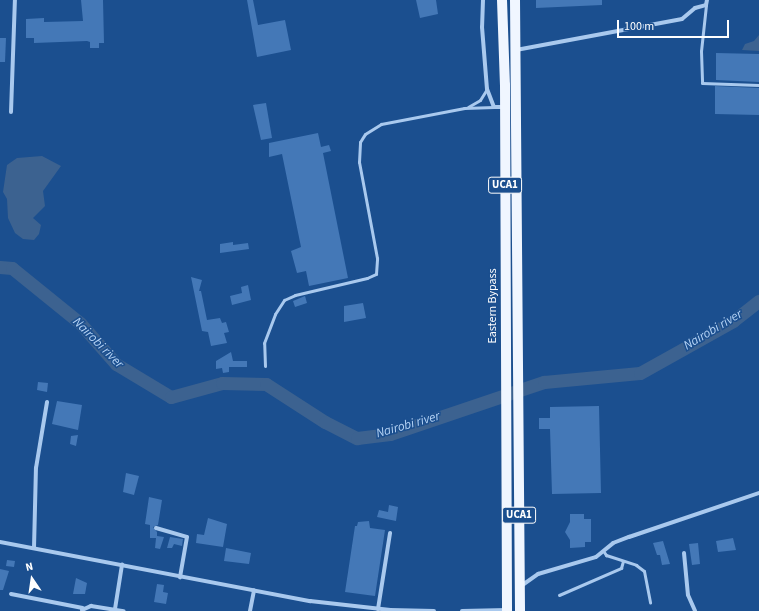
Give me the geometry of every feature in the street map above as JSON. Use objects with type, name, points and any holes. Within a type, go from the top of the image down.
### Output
[{"type":"main road","name":"Eastern Bypass","points":[[502,0],[511,369],[518,418],[520,611]]},
{"type":"main road","name":"Eastern Bypass","points":[[507,610],[506,426],[511,369],[516,50],[515,0]]},
{"type":"street","points":[[11,112],[15,0]]},
{"type":"street","points":[[483,0],[482,27],[487,89],[494,107],[505,107]]},
{"type":"street","points":[[516,50],[682,19],[694,8],[706,5],[707,0]]},
{"type":"street","points":[[34,548],[36,468],[47,402]]},
{"type":"street","points":[[520,586],[538,574],[596,557],[604,552],[613,543],[759,493]]},
{"type":"street","points":[[156,528],[188,537],[180,577]]},
{"type":"street","points":[[378,609],[390,533]]},
{"type":"street","points":[[0,542],[310,601],[378,609],[434,611]]},
{"type":"street","points":[[684,553],[688,596],[695,611]]},
{"type":"street","points":[[116,609],[122,565]]},
{"type":"street","points":[[250,611],[254,590]]},
{"type":"street","points":[[11,594],[82,610],[91,606],[124,611]]},
{"type":"street","points":[[462,611],[507,610]]},
{"type":"lane","points":[[706,5],[701,51],[702,83],[759,85]]},
{"type":"lane","points":[[464,108],[480,100],[487,89]]},
{"type":"lane","points":[[265,366],[264,343],[275,314],[284,300],[296,295],[367,278],[376,274],[377,258],[359,162],[360,142],[365,134],[381,124],[464,108],[494,107]]},
{"type":"lane","points":[[604,552],[606,556],[636,565],[644,571],[650,602]]},
{"type":"lane","points":[[559,594],[621,568],[623,561]]},
{"type":"water","points":[[759,35],[759,51],[742,50],[745,44],[754,41]]},
{"type":"water","points":[[42,156],[61,166],[43,191],[45,206],[33,218],[41,225],[39,234],[34,240],[23,239],[15,233],[8,218],[7,199],[3,192],[7,165],[17,158]]},
{"type":"building","points":[[81,0],[103,0],[104,43],[99,43],[99,48],[90,48],[90,42],[87,41],[34,43],[34,38],[26,38],[26,19],[44,18],[44,22],[83,21]]},
{"type":"building","points":[[247,0],[253,0],[258,25],[285,20],[291,50],[257,57]]},
{"type":"building","points":[[416,0],[436,0],[438,14],[420,18]]},
{"type":"building","points":[[536,0],[602,0],[602,5],[536,8]]},
{"type":"building","points":[[0,38],[6,38],[5,62],[0,62]]},
{"type":"building","points":[[716,53],[759,54],[759,82],[716,80]]},
{"type":"building","points":[[715,86],[759,88],[759,115],[715,114]]},
{"type":"building","points":[[266,103],[272,138],[261,140],[253,105]]},
{"type":"building","points":[[318,133],[321,147],[329,145],[331,151],[323,153],[348,278],[309,286],[306,271],[297,273],[291,251],[301,247],[282,154],[269,157],[269,143]]},
{"type":"building","points":[[233,242],[233,245],[248,243],[249,249],[220,253],[220,244]]},
{"type":"building","points":[[191,277],[202,280],[199,291],[201,291],[207,320],[220,318],[222,323],[226,322],[229,332],[224,333],[227,343],[211,346],[208,332],[202,331]]},
{"type":"building","points":[[248,285],[251,300],[232,305],[230,296],[242,293],[241,287]]},
{"type":"building","points":[[305,296],[307,303],[295,307],[293,301]]},
{"type":"building","points":[[363,303],[366,318],[344,322],[344,306]]},
{"type":"building","points":[[231,352],[233,361],[247,361],[247,367],[229,367],[229,372],[223,373],[222,368],[216,369],[216,361]]},
{"type":"building","points":[[38,382],[48,383],[47,392],[37,390]]},
{"type":"building","points":[[57,401],[82,405],[78,430],[52,424]]},
{"type":"building","points":[[599,406],[601,493],[552,494],[550,429],[539,429],[539,418],[550,418],[550,407]]},
{"type":"building","points":[[78,435],[76,446],[70,444],[71,436]]},
{"type":"building","points":[[126,473],[139,476],[134,495],[123,492]]},
{"type":"building","points":[[149,497],[162,500],[158,525],[153,527],[157,532],[157,536],[164,537],[160,549],[155,548],[156,538],[150,538],[150,525],[145,524]]},
{"type":"building","points":[[389,505],[398,507],[396,521],[377,517],[379,510],[388,512]]},
{"type":"building","points":[[570,514],[584,514],[584,519],[591,519],[591,542],[585,542],[585,547],[570,548],[570,540],[565,532],[570,522]]},
{"type":"building","points":[[208,518],[227,524],[223,547],[196,543],[197,534],[204,535]]},
{"type":"building","points":[[369,521],[370,528],[385,530],[375,596],[345,592],[355,526],[357,526],[358,522]]},
{"type":"building","points":[[170,537],[183,539],[182,546],[174,544],[172,548],[167,548]]},
{"type":"building","points":[[733,538],[736,550],[718,552],[716,541]]},
{"type":"building","points":[[663,541],[670,564],[662,565],[660,555],[657,555],[653,543]]},
{"type":"building","points":[[698,543],[700,564],[692,565],[689,544]]},
{"type":"building","points":[[226,548],[251,553],[249,564],[224,561]]},
{"type":"building","points":[[7,560],[15,561],[14,567],[6,566]]},
{"type":"building","points":[[0,569],[9,571],[3,590],[0,590]]},
{"type":"building","points":[[76,578],[87,583],[85,594],[73,594]]},
{"type":"building","points":[[157,584],[164,585],[163,592],[168,593],[166,604],[154,602]]},
{"type":"waterway","name":"Nairobi river","points":[[0,267],[12,268],[80,323],[116,364],[171,397],[222,383],[266,384],[325,422],[357,438],[390,434],[544,382],[640,373],[733,321],[759,301]]}]
